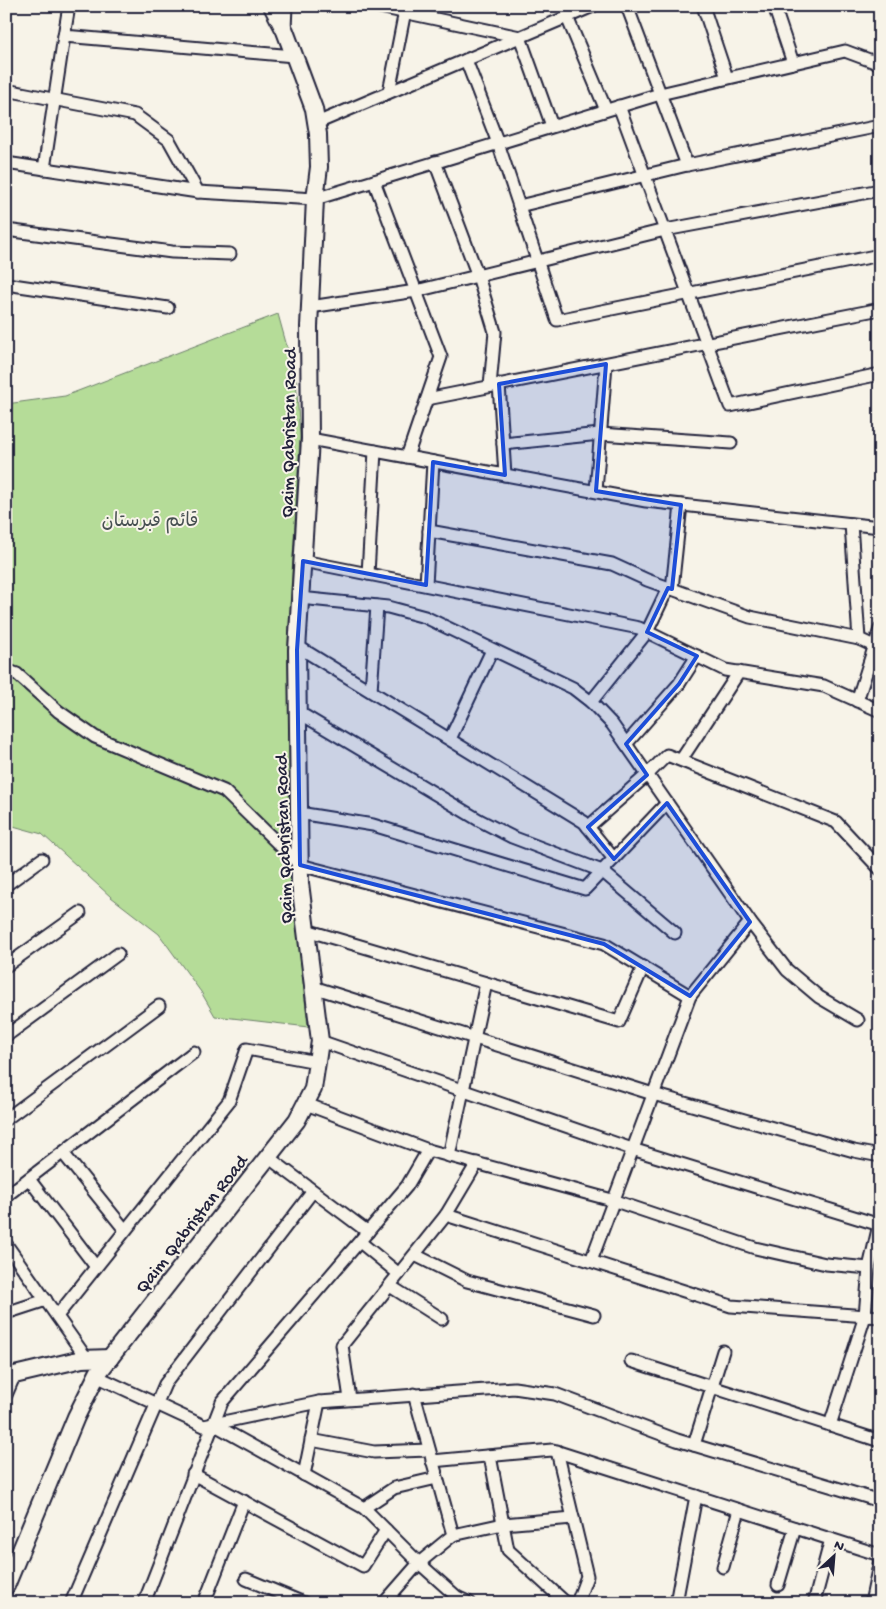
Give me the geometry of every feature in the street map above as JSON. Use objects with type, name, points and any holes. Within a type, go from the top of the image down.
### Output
[{"type":"street","points":[[44,169],[56,98],[68,6]]},
{"type":"street","name":"Qaim Qabristan Road","points":[[6,1586],[76,1417],[96,1376],[297,1120],[313,1089],[320,1041],[300,865],[297,646],[310,439],[310,307],[315,199],[319,166],[317,123],[314,109],[285,31],[272,6]]},
{"type":"street","points":[[285,31],[286,6]]},
{"type":"street","points":[[375,6],[406,10],[520,37]]},
{"type":"street","points":[[317,123],[593,6]]},
{"type":"street","points":[[626,6],[687,165]]},
{"type":"street","points":[[703,6],[727,78]]},
{"type":"street","points":[[774,6],[793,63]]},
{"type":"street","points":[[389,92],[406,10]]},
{"type":"street","points":[[568,17],[606,110]]},
{"type":"street","points":[[64,36],[294,56]]},
{"type":"street","points":[[520,37],[552,126]]},
{"type":"street","points":[[6,163],[198,192],[315,199],[660,94],[844,51],[880,64]]},
{"type":"street","points":[[466,60],[498,143],[557,320],[880,255]]},
{"type":"street","points":[[6,90],[56,98],[135,115],[169,140],[198,192]]},
{"type":"street","points":[[618,106],[730,406],[880,374]]},
{"type":"street","points":[[519,206],[687,165],[880,126]]},
{"type":"street","points":[[435,162],[478,276],[495,332],[495,385],[505,475]]},
{"type":"street","points":[[374,181],[441,357],[407,457]]},
{"type":"street","points":[[310,307],[416,291],[664,230],[880,190]]},
{"type":"street","points":[[6,230],[172,252],[230,254]]},
{"type":"street","points":[[6,284],[168,308]]},
{"type":"street","points":[[427,399],[880,309]]},
{"type":"street","points":[[596,491],[606,364]]},
{"type":"street","points":[[503,444],[600,434],[731,443]]},
{"type":"street","points":[[310,439],[681,505],[880,527]]},
{"type":"street","points":[[368,574],[375,451]]},
{"type":"street","points":[[426,585],[433,462]]},
{"type":"street","points":[[591,702],[647,632],[670,589],[681,505]]},
{"type":"street","points":[[851,524],[860,640]]},
{"type":"street","points":[[429,531],[612,564],[670,589],[750,617],[860,640],[874,646]]},
{"type":"street","points":[[303,561],[639,628],[724,670],[824,686],[880,711]]},
{"type":"street","points":[[300,598],[377,606],[424,617],[573,688],[591,702],[612,724],[750,922],[787,970],[819,997],[858,1020]]},
{"type":"street","points":[[371,691],[377,606]]},
{"type":"street","points":[[858,701],[880,629]]},
{"type":"street","points":[[297,646],[584,822],[614,859]]},
{"type":"street","points":[[450,739],[492,650]]},
{"type":"street","points":[[626,744],[679,684],[697,656]]},
{"type":"street","points":[[6,670],[17,674],[58,711],[95,737],[224,791],[300,865],[604,944],[690,996]]},
{"type":"street","points":[[681,760],[739,672]]},
{"type":"street","points":[[298,712],[479,820],[512,837],[602,870],[675,933]]},
{"type":"street","points":[[588,827],[647,775],[666,754],[836,822],[880,869]]},
{"type":"street","points":[[299,813],[373,825],[585,889],[667,803]]},
{"type":"street","points":[[6,885],[42,859]]},
{"type":"street","points":[[6,966],[80,913]]},
{"type":"street","points":[[591,1261],[612,1200],[690,996],[750,922]]},
{"type":"street","points":[[306,930],[619,1022],[643,967]]},
{"type":"street","points":[[6,1036],[118,954]]},
{"type":"street","points":[[449,1156],[486,983]]},
{"type":"street","points":[[313,988],[653,1094],[854,1151],[880,1156]]},
{"type":"street","points":[[7,1117],[159,1006]]},
{"type":"street","points":[[320,1041],[632,1149],[879,1225],[869,1268],[865,1316],[830,1425]]},
{"type":"street","points":[[57,1316],[229,1100],[247,1049],[317,1062]]},
{"type":"street","points":[[6,1196],[194,1052]]},
{"type":"street","points":[[306,1104],[428,1150],[612,1200],[755,1248],[826,1264],[869,1268]]},
{"type":"street","points":[[144,1603],[222,1402],[407,1186],[428,1150]]},
{"type":"street","points":[[63,1153],[125,1230]]},
{"type":"street","points":[[268,1158],[368,1232]]},
{"type":"street","points":[[350,1400],[342,1345],[446,1215],[477,1163]]},
{"type":"street","points":[[28,1179],[96,1267]]},
{"type":"street","points":[[71,1603],[165,1384],[313,1191]]},
{"type":"street","points":[[446,1215],[731,1306],[880,1317]]},
{"type":"street","points":[[360,1242],[399,1274]]},
{"type":"street","points":[[6,1244],[87,1359]]},
{"type":"street","points":[[415,1255],[467,1281],[594,1315]]},
{"type":"street","points":[[390,1286],[442,1319]]},
{"type":"street","points":[[6,1313],[46,1300]]},
{"type":"street","points":[[694,1445],[723,1352]]},
{"type":"street","points":[[6,1395],[11,1376],[87,1359],[110,1358]]},
{"type":"street","points":[[631,1361],[880,1441]]},
{"type":"street","points":[[96,1376],[204,1426],[319,1402],[514,1388],[555,1394],[694,1445],[880,1501]]},
{"type":"street","points":[[414,1394],[453,1535]]},
{"type":"street","points":[[304,1474],[319,1402]]},
{"type":"street","points":[[213,1424],[364,1508],[456,1600],[470,1603]]},
{"type":"street","points":[[311,1440],[374,1452],[431,1456],[490,1456],[557,1451],[880,1555]]},
{"type":"street","points":[[557,1451],[587,1576],[577,1603]]},
{"type":"street","points":[[490,1456],[508,1550],[564,1601],[570,1603]]},
{"type":"street","points":[[193,1474],[363,1566],[386,1530]]},
{"type":"street","points":[[364,1508],[394,1488],[437,1478]]},
{"type":"street","points":[[676,1603],[696,1496]]},
{"type":"street","points":[[204,1603],[244,1501]]},
{"type":"street","points":[[723,1567],[739,1510]]},
{"type":"street","points":[[384,1603],[419,1563],[453,1535],[503,1524],[573,1518]]},
{"type":"street","points":[[778,1584],[795,1528]]},
{"type":"street","points":[[814,1603],[831,1539]]},
{"type":"street","points":[[874,1602],[880,1560]]},
{"type":"street","points":[[246,1579],[304,1603]]},
{"type":"street","points":[[270,1603],[275,1591]]},
{"type":"highlighted area","points":[[606,364],[596,491],[681,505],[672,589],[668,588],[647,632],[697,656],[679,684],[626,744],[647,775],[588,827],[614,859],[667,803],[750,922],[690,996],[604,944],[300,865],[297,650],[303,561],[426,585],[433,462],[505,475],[499,384]]},
{"type":"green space","name":"قائم قبرستان","points":[[278,314],[296,379],[300,436],[288,642],[290,862],[308,1027],[215,1016],[201,992],[159,934],[111,897],[42,834],[6,824],[6,404],[65,396]]}]
